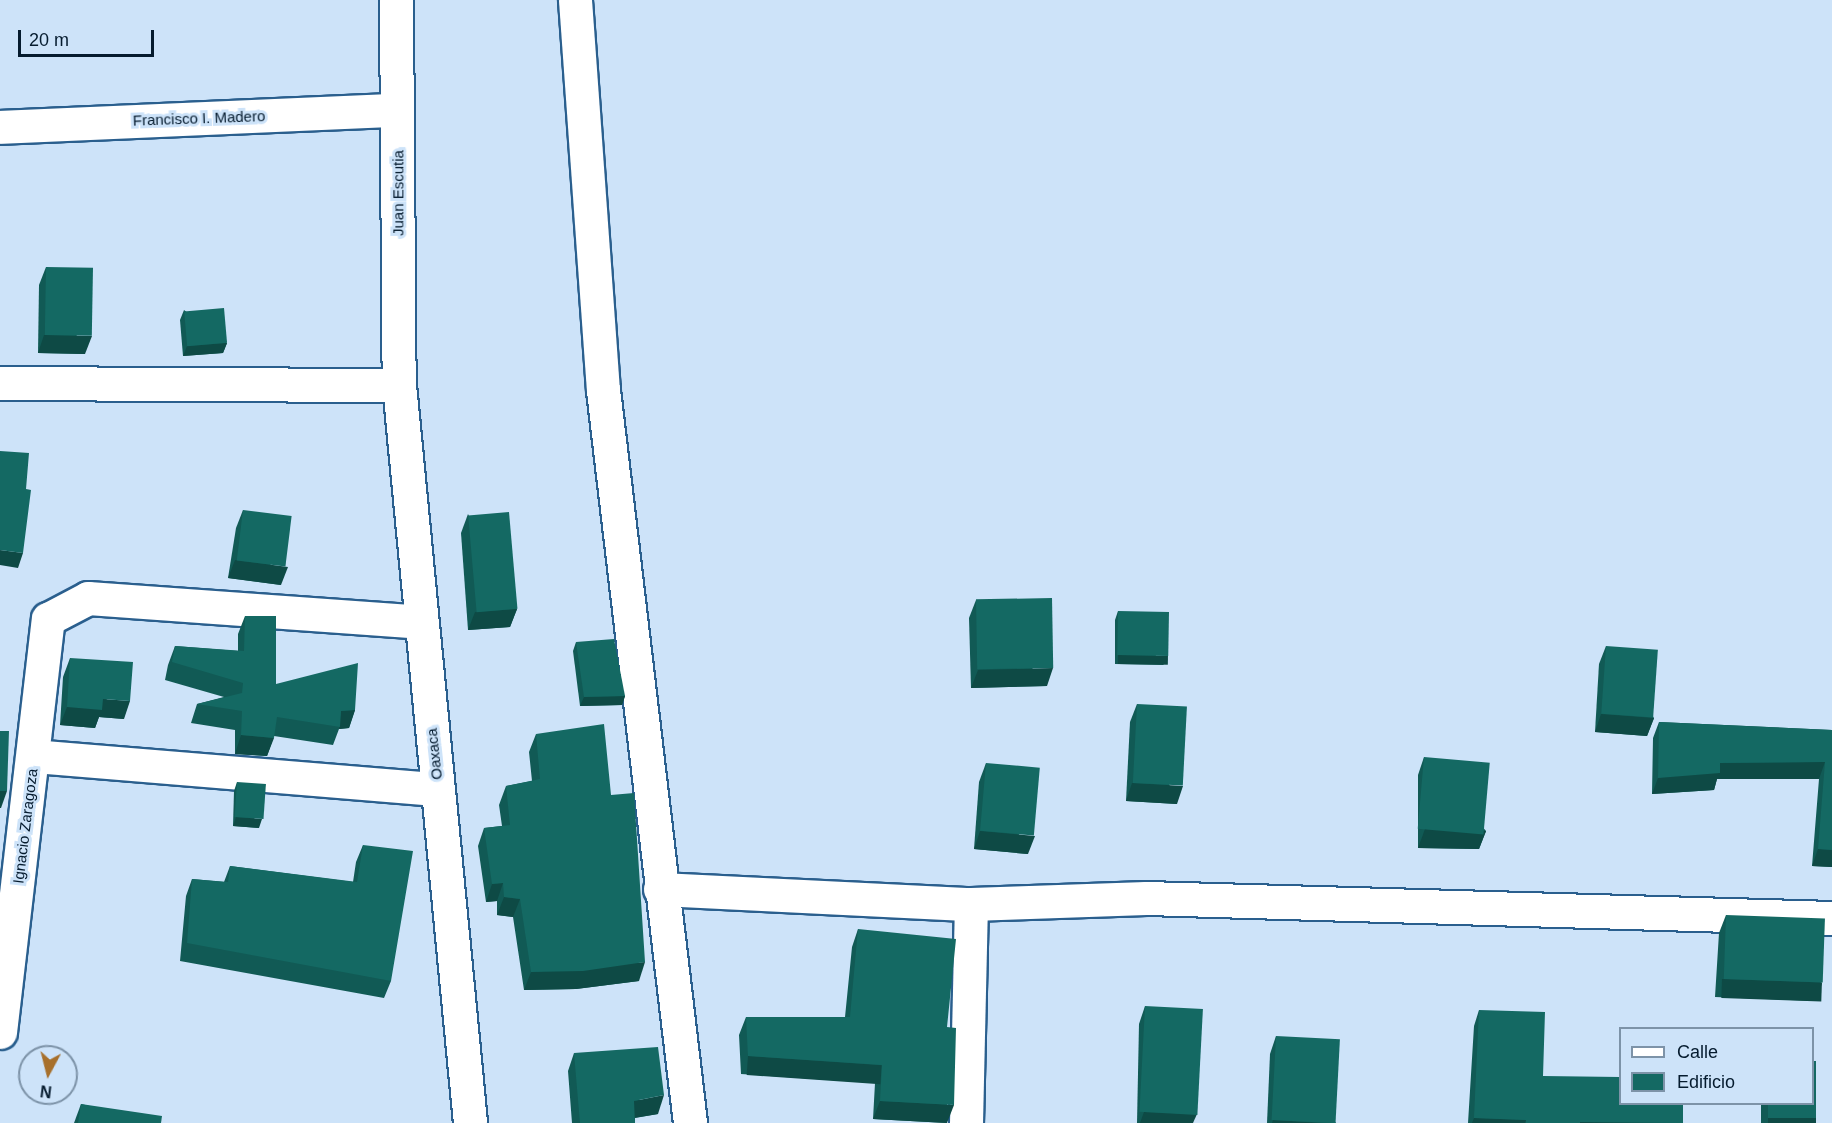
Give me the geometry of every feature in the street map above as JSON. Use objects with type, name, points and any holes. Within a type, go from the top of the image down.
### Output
[{"type":"street","name":"Juan Escutia","points":[[396,0],[399,385]]},
{"type":"street","points":[[575,0],[603,390],[660,889],[690,1123]]},
{"type":"street","name":"Francisco I. Madero","points":[[0,127],[397,110]]},
{"type":"street","points":[[0,383],[399,385]]},
{"type":"street","name":"Oaxaca","points":[[399,385],[470,1123]]},
{"type":"street","name":"Ignacio Zaragoza","points":[[0,1032],[48,619],[88,598],[420,622]]},
{"type":"street","points":[[33,756],[438,789]]},
{"type":"street","points":[[660,889],[971,904],[1146,898],[1832,918]]},
{"type":"street","points":[[966,1123],[971,904]]},
{"type":"building","points":[[46,267],[93,268],[92,336],[45,335]]},
{"type":"building","points":[[224,308],[227,343],[187,346],[184,311]]},
{"type":"building","points":[[0,451],[29,453],[26,489],[31,490],[23,553],[0,550]]},
{"type":"building","points":[[243,510],[292,516],[285,567],[237,561]]},
{"type":"building","points":[[509,512],[517,609],[477,612],[468,516]]},
{"type":"building","points":[[1052,598],[1053,668],[977,669],[976,599]]},
{"type":"building","points":[[1118,611],[1169,612],[1168,656],[1117,655]]},
{"type":"building","points":[[245,616],[276,616],[276,684],[358,663],[355,710],[341,711],[340,727],[277,717],[274,738],[241,735],[242,711],[197,704],[242,693],[243,683],[172,662],[175,646],[244,651]]},
{"type":"building","points":[[614,639],[625,696],[584,697],[576,642]]},
{"type":"building","points":[[1606,646],[1658,650],[1653,717],[1601,714]]},
{"type":"building","points":[[70,658],[133,662],[130,701],[103,699],[102,710],[67,707]]},
{"type":"building","points":[[1137,704],[1187,707],[1183,786],[1133,783]]},
{"type":"building","points":[[1659,722],[1832,730],[1832,850],[1818,849],[1825,762],[1720,763],[1720,773],[1658,778]]},
{"type":"building","points":[[604,724],[611,795],[634,793],[645,962],[583,971],[531,972],[520,899],[504,897],[503,883],[492,884],[484,828],[510,825],[506,786],[540,779],[536,734]]},
{"type":"building","points":[[0,731],[9,731],[7,791],[0,791]]},
{"type":"building","points":[[1424,757],[1490,763],[1483,834],[1418,829]]},
{"type":"building","points":[[986,763],[1040,768],[1034,835],[980,831]]},
{"type":"building","points":[[237,782],[266,784],[263,819],[235,817]]},
{"type":"building","points":[[363,845],[413,851],[391,981],[187,943],[192,879],[228,882],[230,866],[357,882]]},
{"type":"building","points":[[1726,915],[1825,918],[1823,982],[1724,979]]},
{"type":"building","points":[[858,929],[956,939],[947,1027],[956,1028],[954,1105],[880,1101],[882,1065],[748,1056],[746,1017],[850,1017]]},
{"type":"building","points":[[1145,1006],[1203,1009],[1197,1115],[1139,1112]]},
{"type":"building","points":[[1479,1010],[1545,1012],[1543,1076],[1619,1077],[1619,1105],[1683,1105],[1683,1123],[1526,1123],[1526,1120],[1474,1118]]},
{"type":"building","points":[[1276,1036],[1340,1039],[1336,1123],[1272,1120]]},
{"type":"building","points":[[658,1047],[664,1095],[634,1101],[635,1123],[580,1123],[574,1053]]},
{"type":"building","points":[[1814,1061],[1816,1061],[1816,1118],[1768,1118],[1768,1105],[1814,1105]]},
{"type":"building","points":[[81,1104],[162,1116],[161,1123],[78,1123]]}]
